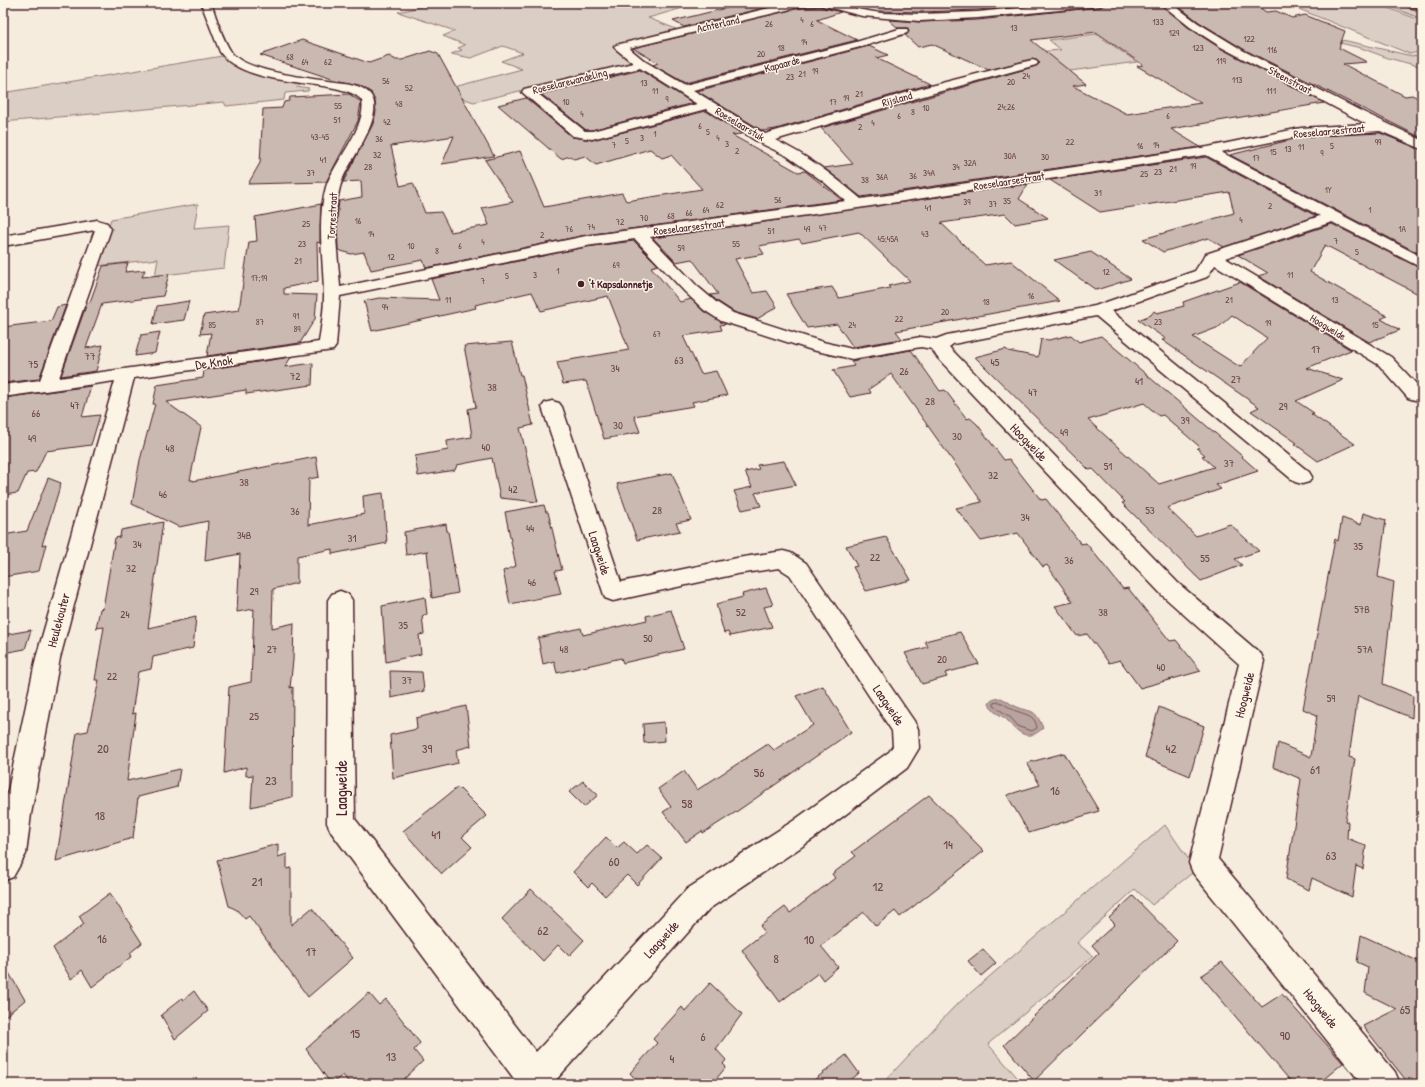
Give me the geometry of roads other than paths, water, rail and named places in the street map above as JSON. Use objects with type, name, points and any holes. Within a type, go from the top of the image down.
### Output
[{"type":"street","name":"Torrestraat","points":[[206,3],[228,55],[235,61],[257,71],[346,87],[360,91],[368,102],[369,110],[357,139],[333,187],[330,222],[333,293]]},
{"type":"street","points":[[824,3],[846,10],[871,15],[915,17],[992,14],[1100,3]]},
{"type":"street","name":"Steenstraat","points":[[1165,3],[1186,21],[1219,43],[1380,127],[1422,145]]},
{"type":"street","name":"Achterland","points":[[620,47],[787,8],[797,4],[812,4]]},
{"type":"street","points":[[812,4],[844,21]]},
{"type":"street","name":"Kapaarde","points":[[684,89],[880,38],[903,30]]},
{"type":"street","points":[[865,31],[880,38]]},
{"type":"street","name":"Roeselaarstuk","points":[[620,47],[642,64],[684,89],[707,105],[763,139],[792,153],[829,179],[858,204]]},
{"type":"street","name":"Rijsland","points":[[763,139],[930,90],[1032,63]]},
{"type":"street","name":"Roeselarewandeling","points":[[642,64],[528,92],[578,133],[584,135],[592,135],[707,105]]},
{"type":"street","name":"Roeselaarsestraat","points":[[333,293],[558,247],[638,233],[858,204],[1208,151],[1301,132],[1380,127]]},
{"type":"street","points":[[1208,151],[1422,263]]},
{"type":"street","points":[[939,345],[947,340],[1100,310],[1201,274],[1212,257],[1334,216]]},
{"type":"street","points":[[3,241],[97,225],[102,226],[103,228],[47,385]]},
{"type":"street","name":"Roeselaarsestraat","points":[[638,233],[650,248],[691,289],[710,306],[727,318],[818,346],[852,354],[921,342],[939,345]]},
{"type":"street","name":"Hoogweide","points":[[1212,257],[1385,361],[1415,394]]},
{"type":"street","name":"De Knok","points":[[3,391],[327,346],[333,293]]},
{"type":"street","points":[[1100,310],[1302,477]]},
{"type":"street","name":"Hoogweide","points":[[939,345],[943,353],[1170,589],[1252,661],[1203,863],[1383,1084]]},
{"type":"street","name":"Heulekouter","points":[[3,867],[12,854],[17,814],[48,658],[126,374]]},
{"type":"street","name":"Laagweide","points":[[340,600],[341,823],[536,1081],[698,899],[803,830],[898,760],[906,748],[905,729],[798,569],[783,558],[613,592],[552,407]]},
{"type":"water","points":[[1001,698],[1013,705],[1035,713],[1043,728],[1032,735],[1019,732],[1005,718],[995,712],[989,704],[991,701]]},
{"type":"waterway","points":[[1398,3],[1422,11]]},
{"type":"place","name":"'t Kapsalonnetje","points":[[581,284]]}]
